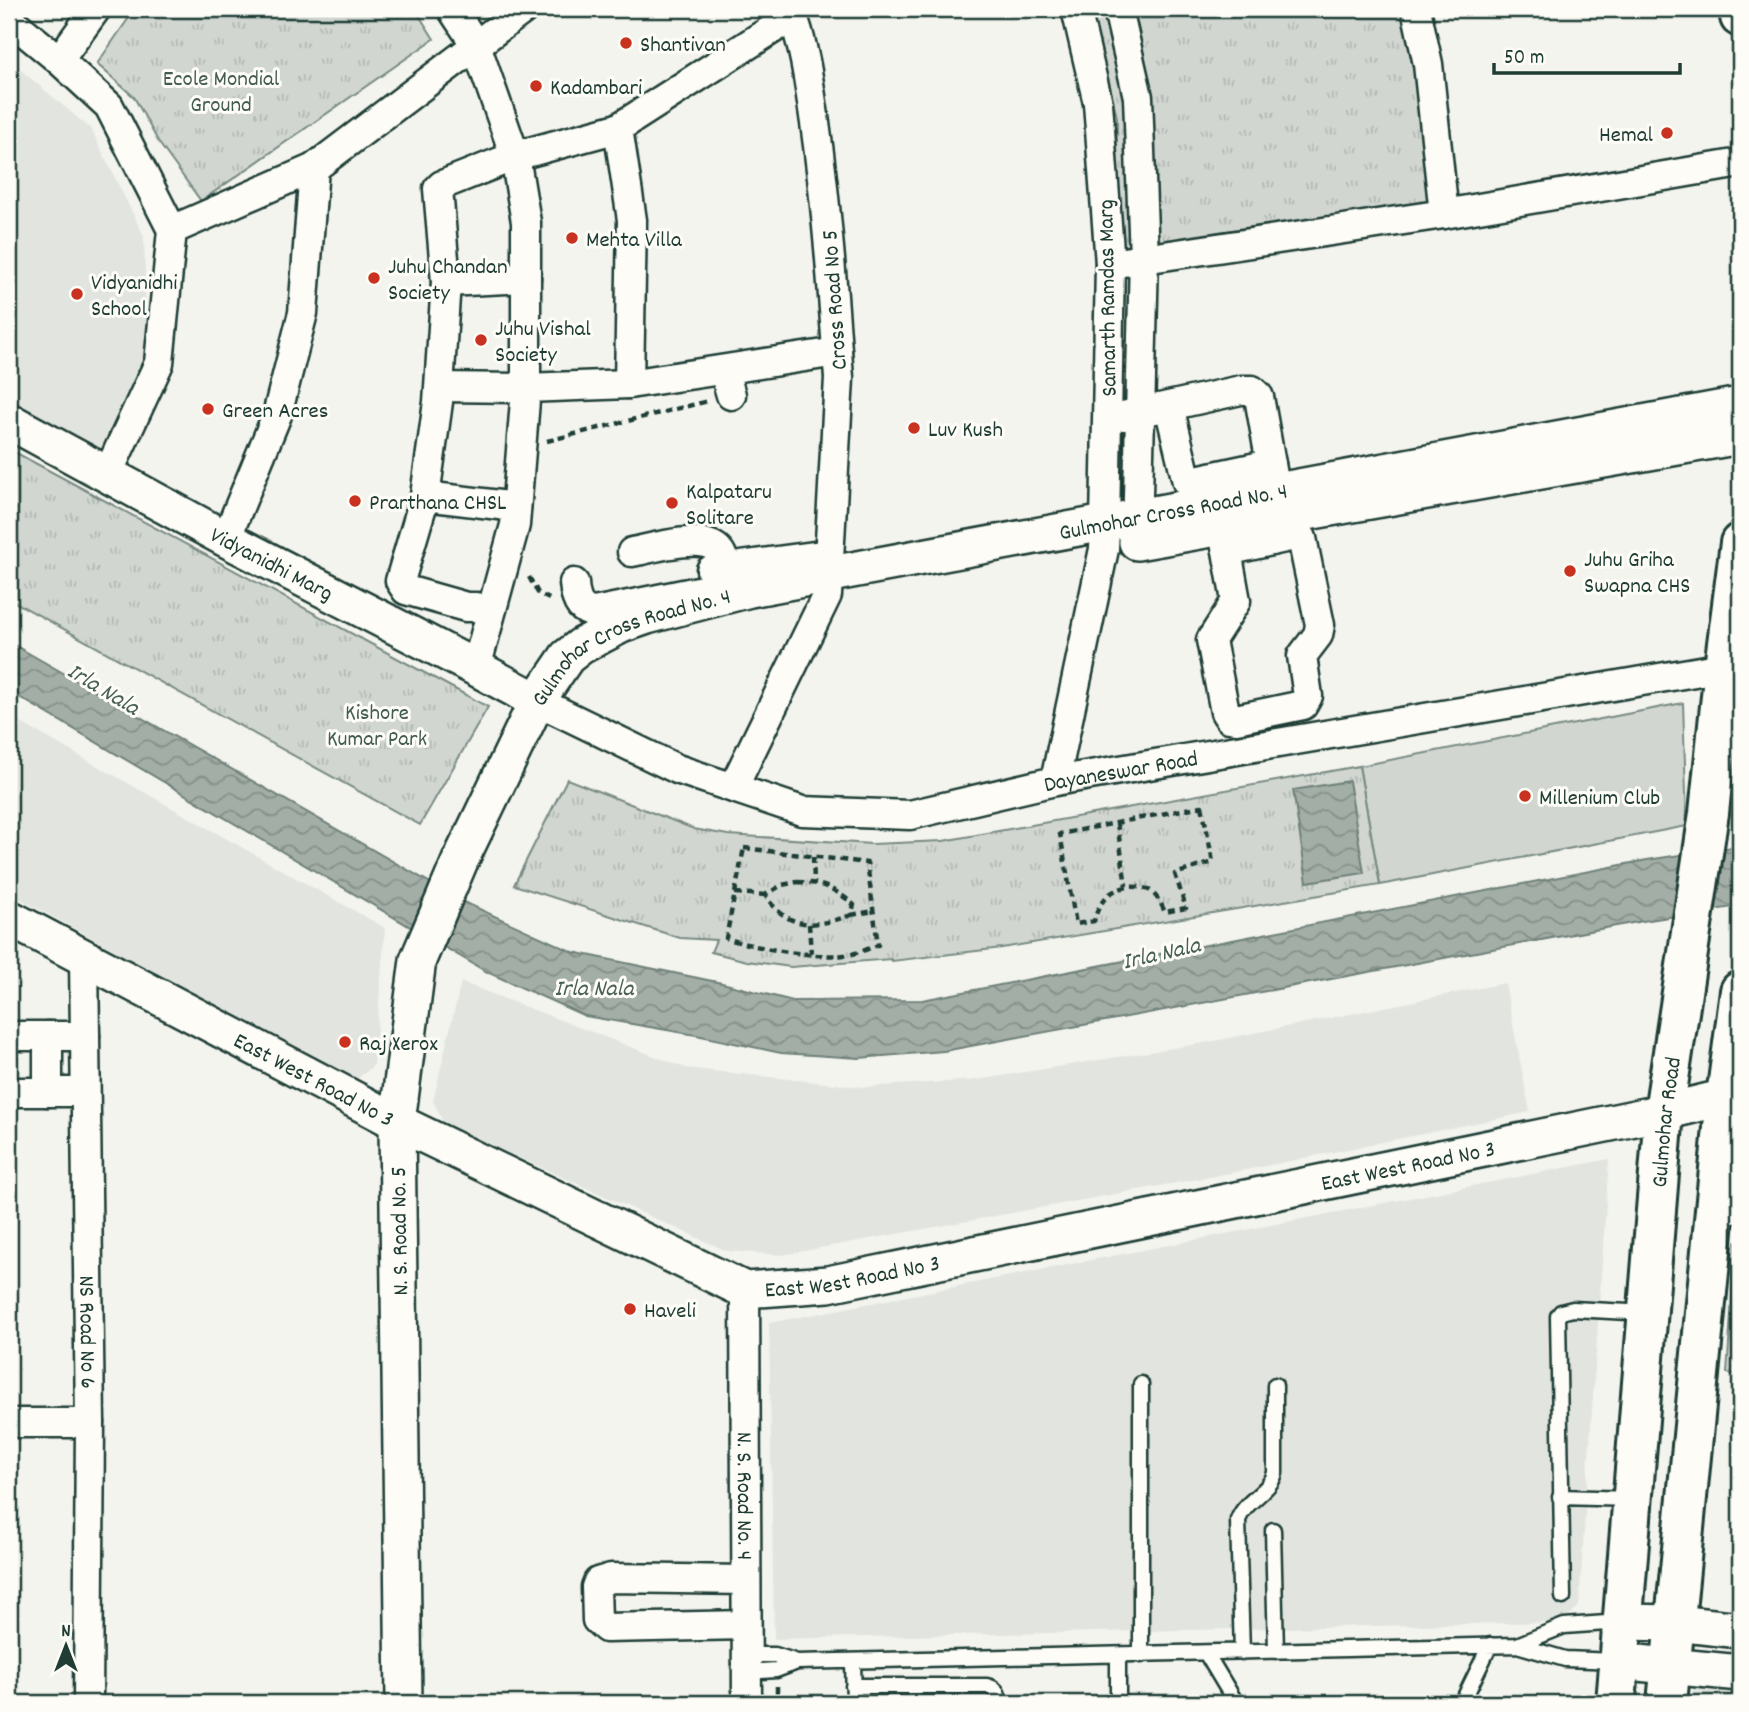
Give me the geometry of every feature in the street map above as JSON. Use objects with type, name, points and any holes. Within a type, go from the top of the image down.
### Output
[{"type":"main road","points":[[1739,9],[1740,17]]},
{"type":"main road","name":"Gulmohar Road","points":[[1616,1703],[1664,1112],[1709,813],[1740,543]]},
{"type":"main road","points":[[1667,1703],[1727,1217],[1740,991]]},
{"type":"street","points":[[59,60],[96,9]]},
{"type":"street","points":[[452,9],[477,45],[514,156],[526,222],[526,388],[522,492],[477,668]]},
{"type":"street","points":[[172,230],[314,168],[524,9]]},
{"type":"street","name":"Samarth Ramdas Marg","points":[[1076,9],[1098,103],[1110,264],[1107,419],[1121,533]]},
{"type":"street","name":"Samarth Ramdas Marg","points":[[1118,9],[1138,97],[1144,258],[1141,412],[1121,533]]},
{"type":"street","points":[[1416,9],[1428,64],[1444,214]]},
{"type":"street","points":[[476,607],[466,607],[406,590],[402,586],[401,576],[425,493],[440,387],[446,282],[438,193],[440,187],[514,156],[618,128],[792,12]]},
{"type":"street","name":"Cross Road No 5","points":[[792,12],[810,89],[827,205],[837,352],[828,574]]},
{"type":"street","points":[[9,19],[109,106],[172,230],[159,363],[108,473]]},
{"type":"street","points":[[618,128],[632,220],[629,384]]},
{"type":"street","points":[[1110,264],[1444,214],[1740,163]]},
{"type":"street","points":[[226,539],[277,415],[303,313],[314,168]]},
{"type":"street","points":[[446,282],[526,278]]},
{"type":"street","points":[[440,387],[526,388],[727,383],[837,352]]},
{"type":"street","points":[[1107,419],[1241,390],[1256,392],[1274,478],[1187,482],[1169,406]]},
{"type":"street","name":"Gulmohar Cross Road No. 4","points":[[1121,533],[1274,478],[1740,405]]},
{"type":"street","name":"Vidyanidhi Marg","points":[[9,421],[226,539],[537,701]]},
{"type":"street","name":"Gulmohar Cross Road No. 4","points":[[537,701],[568,657],[588,614],[647,616],[750,589],[828,574],[1121,533],[1224,539],[1740,436]]},
{"type":"street","points":[[425,493],[522,492]]},
{"type":"street","points":[[1055,781],[1121,533]]},
{"type":"street","points":[[1294,536],[1301,537],[1304,541],[1320,625],[1318,635],[1302,656],[1308,696],[1303,705],[1240,719],[1228,718],[1225,712],[1211,640],[1236,601],[1224,539],[1294,536]]},
{"type":"street","points":[[588,614],[713,588],[723,579],[718,570],[720,550],[715,545],[695,541],[632,552]]},
{"type":"street","points":[[718,570],[828,574],[733,788]]},
{"type":"street","name":"Gulmohar Cross Road No. 4","points":[[537,701],[581,669],[611,652],[828,574]]},
{"type":"street","name":"Dayaneswar Road","points":[[537,701],[677,769],[802,811],[911,815],[1055,781],[1724,667]]},
{"type":"street","name":"N. S. Road No. 5","points":[[404,1703],[397,1122],[418,960],[460,861],[537,701]]},
{"type":"street","name":"East West Road No 3","points":[[9,918],[397,1122],[745,1290],[828,1284],[1733,1096]]},
{"type":"street","name":"NS Road No 6","points":[[84,958],[90,1423],[88,1703]]},
{"type":"street","points":[[9,1036],[85,1036]]},
{"type":"street","points":[[48,1036],[48,1091]]},
{"type":"street","points":[[9,1092],[85,1091]]},
{"type":"street","name":"N. S. Road No. 4","points":[[745,1290],[747,1703]]},
{"type":"street","points":[[9,1423],[90,1423]]},
{"type":"street","points":[[746,1580],[611,1578],[598,1582],[596,1587],[597,1620],[606,1628],[746,1625]]},
{"type":"street","points":[[1622,1622],[1675,1623],[1740,1630]]},
{"type":"street","points":[[1618,1661],[1740,1673]]},
{"type":"lane","points":[[1563,1597],[1558,1316],[1561,1312],[1573,1309],[1648,1313]]},
{"type":"lane","points":[[1141,1384],[1141,1655]]},
{"type":"lane","points":[[1242,1652],[1238,1520],[1245,1506],[1273,1480],[1275,1473],[1275,1385]]},
{"type":"lane","points":[[1560,1496],[1633,1499]]},
{"type":"lane","points":[[1273,1530],[1276,1651]]},
{"type":"lane","points":[[1517,1645],[1564,1626],[1622,1622]]},
{"type":"lane","points":[[1462,1703],[1490,1645]]},
{"type":"lane","points":[[746,1663],[775,1655],[796,1662],[1490,1645],[1517,1645],[1565,1658],[1618,1661]]},
{"type":"lane","points":[[1206,1653],[1236,1703]]},
{"type":"lane","points":[[1118,1656],[1118,1703]]},
{"type":"lane","points":[[853,1661],[853,1703]]},
{"type":"lane","points":[[853,1686],[988,1685],[996,1689],[999,1703]]},
{"type":"path","points":[[522,492],[542,445],[549,440],[727,383]]},
{"type":"path","points":[[528,566],[531,581],[542,597],[588,614]]},
{"type":"path","points":[[1202,806],[1213,862],[1175,874],[1186,908],[1165,912],[1158,899],[1147,888],[1126,886],[1119,887],[1108,896],[1096,912],[1094,921],[1076,924],[1060,834],[1202,806]]},
{"type":"path","points":[[1117,823],[1126,886]]},
{"type":"path","points":[[744,848],[867,863],[878,946],[850,955],[810,954],[743,944],[726,938],[735,893],[744,848]]},
{"type":"path","points":[[813,857],[814,882]]},
{"type":"path","points":[[735,893],[765,895],[782,885],[814,882],[836,890],[854,905],[851,915]]},
{"type":"path","points":[[765,895],[776,911],[801,924],[835,920],[873,911]]},
{"type":"path","points":[[809,924],[810,954]]},
{"type":"path","points":[[777,1685],[777,1703]]},
{"type":"shaded area","name":"Vidyanidhi School","points":[[9,60],[91,129],[144,236],[147,352],[109,456],[9,411]]},
{"type":"shaded area","points":[[9,716],[385,928],[374,1065],[355,1081],[9,893]]},
{"type":"shaded area","points":[[461,982],[686,1068],[863,1087],[976,1080],[1204,1043],[1505,983],[1530,1112],[1236,1172],[782,1255],[727,1251],[444,1124],[433,1101]]},
{"type":"shaded area","points":[[1609,1159],[1579,1606],[1563,1622],[774,1639],[769,1323]]},
{"type":"shaded area","points":[[1693,1687],[1740,1692],[1740,1703],[1692,1703]]},
{"type":"green space","name":"Ecole Mondial Ground","points":[[135,9],[415,9],[434,39],[201,201],[159,143],[134,97],[97,64]]},
{"type":"green space","points":[[1091,9],[1409,9],[1438,208],[1115,257],[1117,117]]},
{"type":"green space","name":"Kishore Kumar Park","points":[[9,449],[488,707],[420,825],[9,599]]},
{"type":"green space","name":"Millenium Club","points":[[1683,703],[1687,826],[1380,885],[1359,766]]},
{"type":"green space","points":[[1359,766],[1380,885],[1002,948],[892,961],[791,967],[747,961],[711,952],[716,940],[680,938],[514,885],[567,779],[694,829],[728,835],[872,844],[943,841]]},
{"type":"green space","points":[[1740,1241],[1740,1375],[1727,1373],[1736,1242]]},
{"type":"water","name":"Irla Nala","points":[[9,642],[464,902],[573,952],[722,983],[793,1001],[922,1000],[1647,860],[1740,846],[1740,906],[1643,921],[944,1051],[859,1058],[781,1053],[585,1016],[487,972],[9,691]]},
{"type":"water","points":[[1349,781],[1364,873],[1307,882],[1293,790]]},
{"type":"place","name":"Shantivan","points":[[626,43]]},
{"type":"place","name":"Kadambari","points":[[536,86]]},
{"type":"place","name":"Hemal","points":[[1667,133]]},
{"type":"place","name":"Mehta Villa","points":[[572,238]]},
{"type":"place","name":"Juhu Chandan Society","points":[[374,278]]},
{"type":"place","name":"Vidyanidhi School","points":[[77,294]]},
{"type":"place","name":"Juhu Vishal Society","points":[[481,340]]},
{"type":"place","name":"Green Acres","points":[[208,409]]},
{"type":"place","name":"Luv Kush","points":[[914,428]]},
{"type":"place","name":"Prarthana CHSL","points":[[355,501]]},
{"type":"place","name":"Kalpataru Solitare","points":[[672,503]]},
{"type":"place","name":"Juhu Griha Swapna CHS","points":[[1570,571]]},
{"type":"place","name":"Millenium Club","points":[[1525,796]]},
{"type":"place","name":"Raj Xerox","points":[[345,1042]]},
{"type":"place","name":"Haveli","points":[[630,1309]]}]
